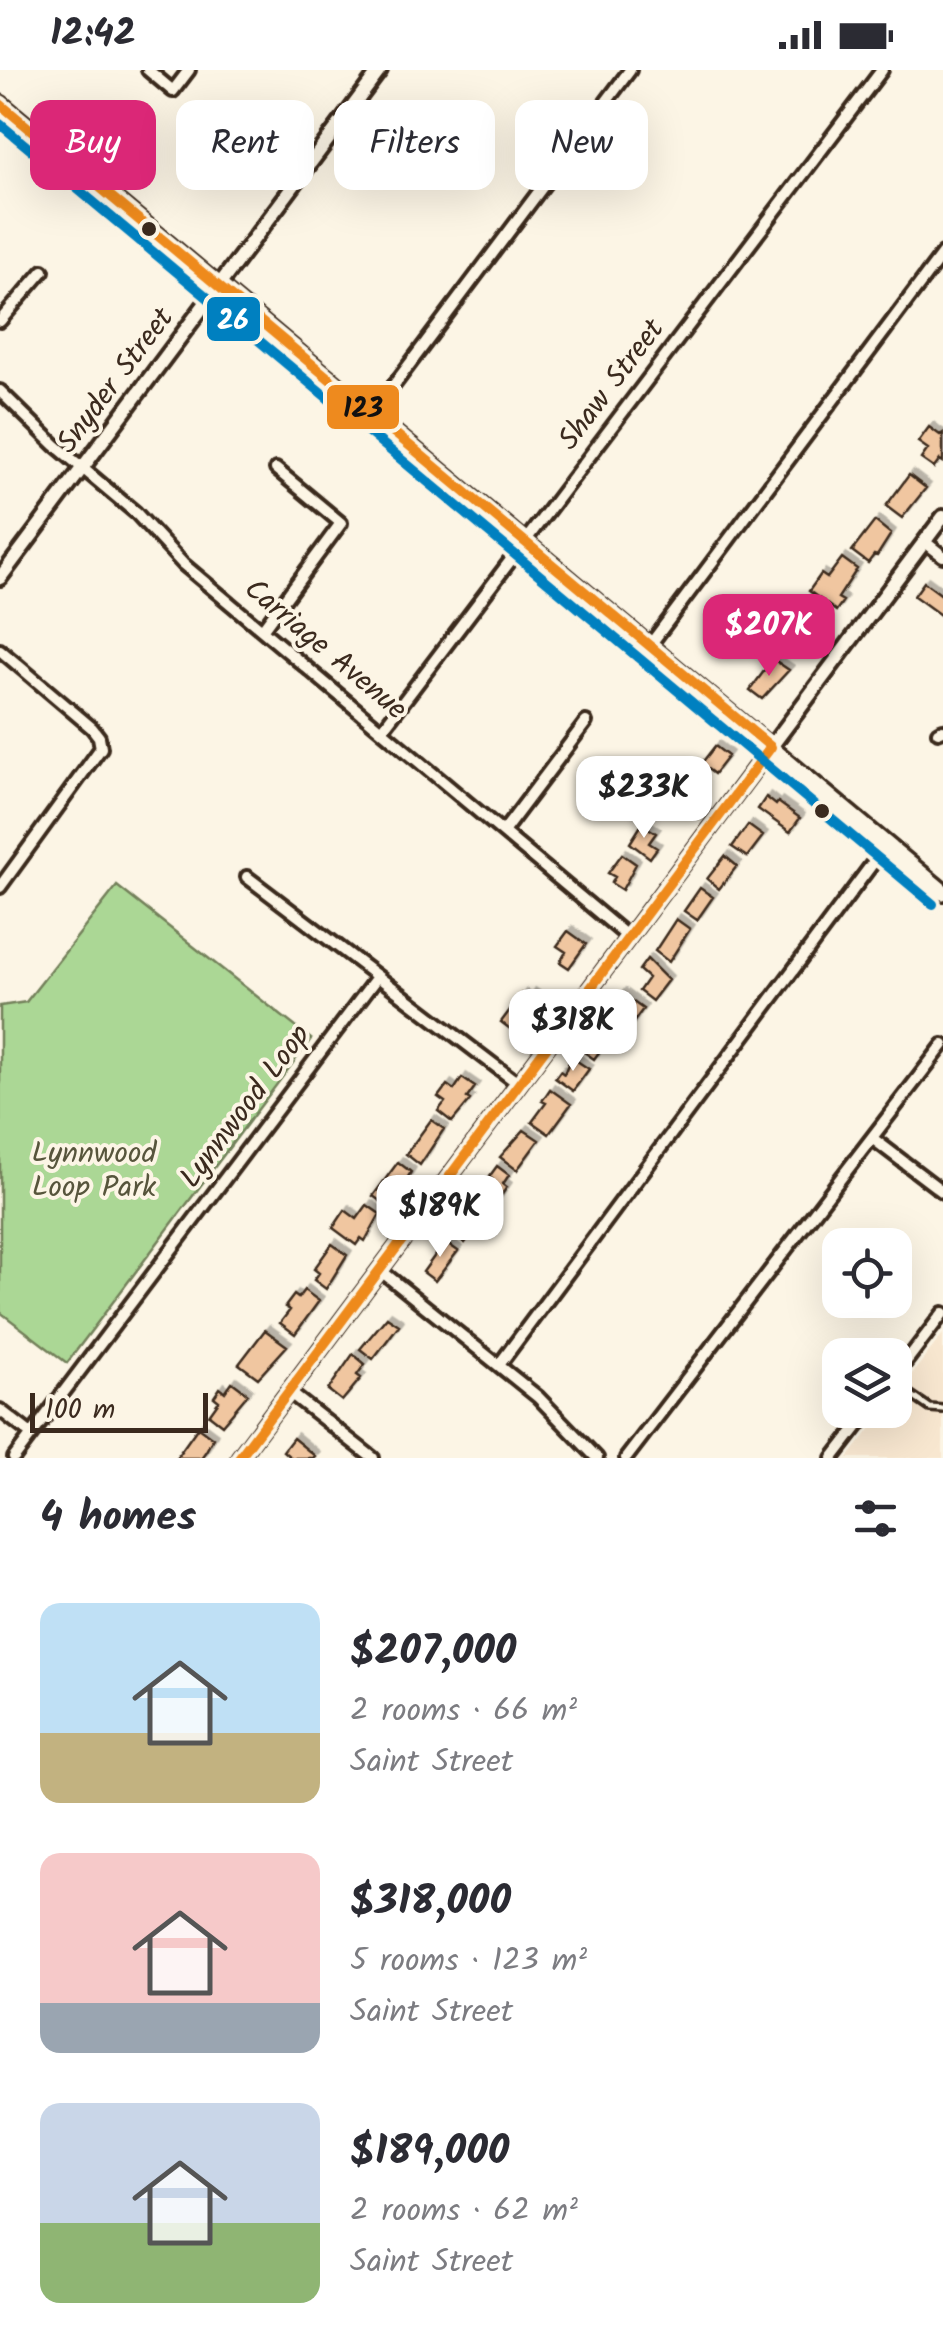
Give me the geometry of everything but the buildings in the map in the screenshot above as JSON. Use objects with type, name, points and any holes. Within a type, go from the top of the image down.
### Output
[{"type":"main road","points":[[0,104],[943,892]]},
{"type":"street","points":[[148,70],[173,91],[189,70]]},
{"type":"street","name":"Snyder Street","points":[[0,578],[380,70]]},
{"type":"street","points":[[373,414],[630,70]]},
{"type":"street","name":"Shaw Street","points":[[382,730],[882,70]]},
{"type":"street","points":[[650,646],[943,254]]},
{"type":"street","points":[[0,321],[43,271]]},
{"type":"street","name":"Carriage Avenue","points":[[0,391],[36,428],[136,513],[183,564],[628,937]]},
{"type":"street","points":[[262,630],[340,524],[276,469]]},
{"type":"street","points":[[239,1458],[943,518]]},
{"type":"street","points":[[925,542],[943,556]]},
{"type":"street","points":[[0,650],[92,728],[99,737],[100,748],[0,886]]},
{"type":"street","points":[[502,832],[586,722]]},
{"type":"street","points":[[499,1365],[886,844]]},
{"type":"street","points":[[247,877],[519,1084]]},
{"type":"street","name":"Lynnwood Loop","points":[[14,1458],[377,977]]},
{"type":"street","points":[[626,1458],[943,1044]]},
{"type":"street","points":[[872,1138],[943,1192]]},
{"type":"street","points":[[380,1270],[538,1397],[597,1458]]},
{"type":"street","points":[[912,1354],[943,1313]]},
{"type":"street","points":[[289,1392],[373,1458]]},
{"type":"street","points":[[0,1410],[31,1434]]},
{"type":"street","points":[[833,1458],[856,1428]]},
{"type":"lane","points":[[912,1396],[930,1408],[943,1410]]},
{"type":"shaded area","points":[[943,1334],[943,1458],[848,1458],[871,1428],[912,1428],[912,1374]]},
{"type":"green space","name":"Lynnwood Loop Park","points":[[117,886],[311,1039],[67,1363],[0,1312],[0,1006],[26,1002]]},
{"type":"transit line","name":"123","points":[[0,104],[771,747],[239,1458]]},
{"type":"transit line","name":"26","points":[[0,124],[933,904]]}]
